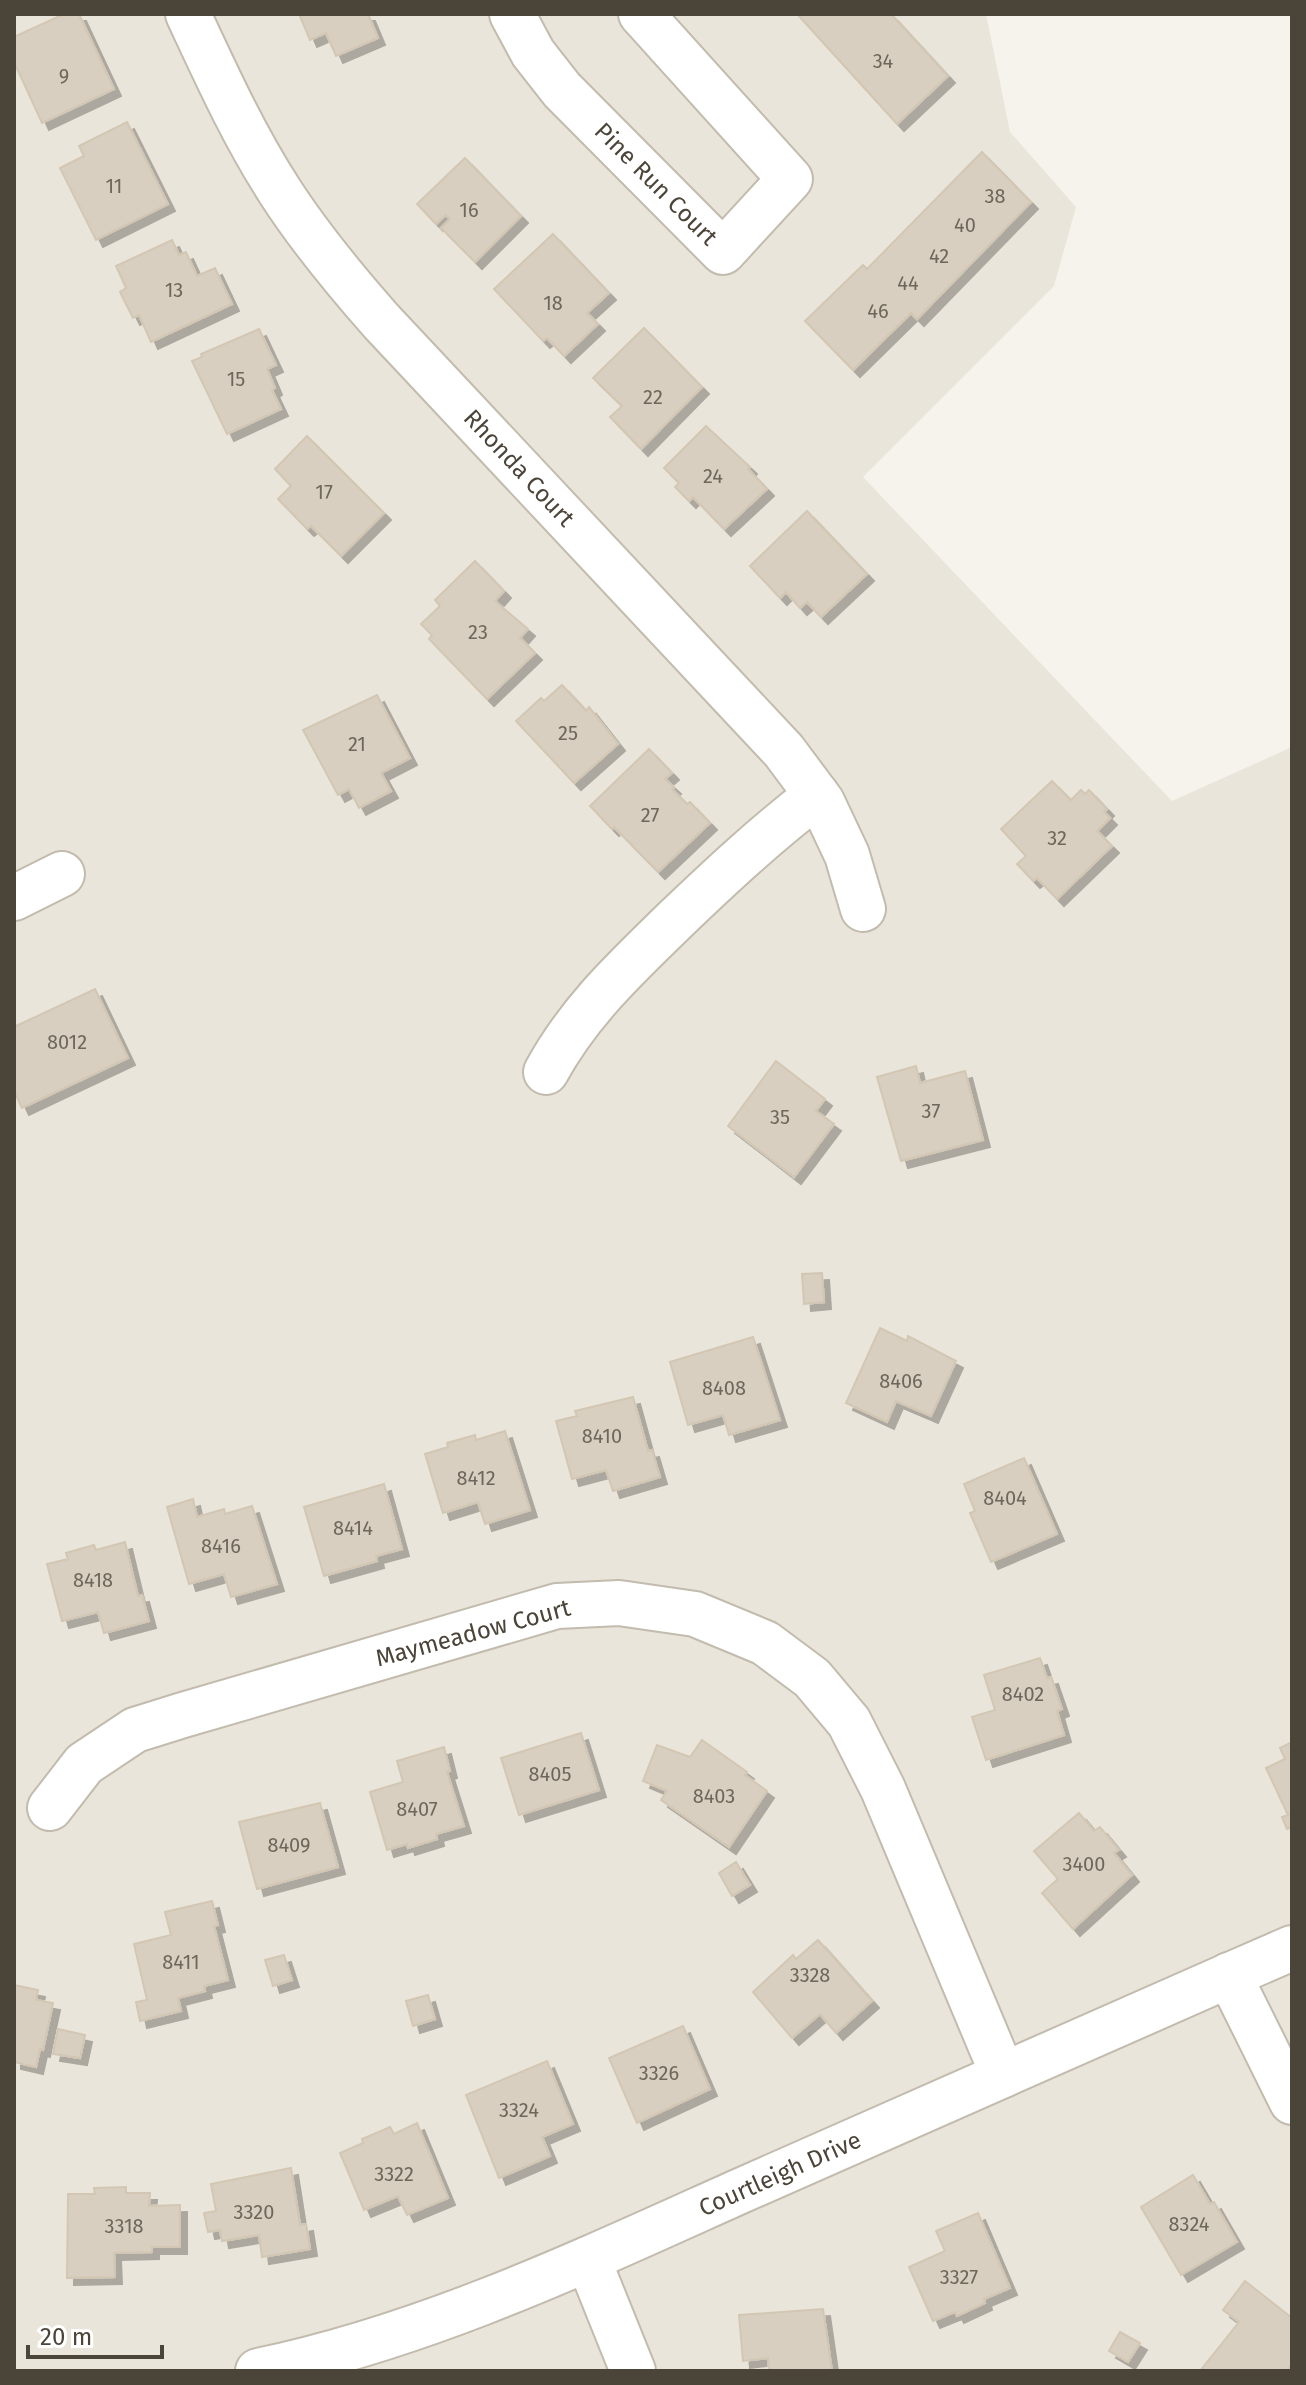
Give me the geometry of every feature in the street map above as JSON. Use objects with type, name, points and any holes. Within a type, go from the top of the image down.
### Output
[{"type":"street","name":"Rhonda Court","points":[[188,14],[235,113],[278,189],[326,258],[381,321],[784,751],[817,795],[847,855],[863,909]]},
{"type":"street","name":"Pine Run Court","points":[[512,14],[533,53],[562,90],[723,252],[790,179],[641,14]]},
{"type":"street","points":[[546,1072],[565,1038],[589,1006],[725,872],[770,831],[817,795]]},
{"type":"street","points":[[14,898],[62,874]]},
{"type":"street","name":"Maymeadow Court","points":[[50,1808],[84,1764],[135,1730],[183,1715],[557,1606],[619,1603],[695,1614],[765,1643],[812,1678],[849,1722],[883,1789],[1003,2075]]},
{"type":"street","name":"Courtleigh Drive","points":[[258,2371],[324,2357],[442,2318],[588,2259],[1292,1948]]},
{"type":"street","points":[[1229,1975],[1292,2102]]},
{"type":"street","points":[[588,2259],[633,2371]]},
{"type":"shaded area","points":[[14,14],[986,14],[1010,132],[1076,207],[1054,286],[863,477],[1172,801],[1292,747],[1292,2371],[14,2371]]},
{"type":"building","points":[[64,14],[79,14],[114,89],[42,123],[14,62],[14,37]]},
{"type":"building","points":[[299,14],[368,14],[378,38],[336,56],[326,33],[310,40]]},
{"type":"building","points":[[797,14],[891,14],[948,76],[897,124]]},
{"type":"building","points":[[127,122],[168,204],[96,240],[60,168],[84,156],[79,146]]},
{"type":"building","points":[[982,152],[1031,202],[917,319],[911,313],[853,370],[805,321],[863,265],[867,269]]},
{"type":"building","points":[[465,158],[521,216],[475,262],[441,228],[450,219],[446,215],[436,224],[417,204]]},
{"type":"building","points":[[553,234],[609,293],[587,313],[598,324],[564,356],[547,338],[543,341],[494,289]]},
{"type":"building","points":[[172,240],[179,255],[186,252],[197,276],[215,268],[232,304],[151,342],[139,315],[133,318],[120,292],[126,288],[116,266]]},
{"type":"building","points":[[644,328],[702,387],[641,449],[610,417],[622,406],[593,378]]},
{"type":"building","points":[[259,329],[276,365],[267,369],[281,409],[227,434],[192,361],[202,357],[201,354]]},
{"type":"building","points":[[706,426],[750,467],[748,469],[767,489],[724,529],[693,497],[689,501],[675,487],[679,483],[664,468]]},
{"type":"building","points":[[307,436],[384,513],[341,556],[311,526],[307,529],[278,499],[291,486],[275,469]]},
{"type":"building","points":[[807,511],[867,574],[821,617],[807,602],[800,608],[786,592],[780,598],[750,566]]},
{"type":"building","points":[[475,561],[504,591],[495,601],[528,629],[520,638],[535,653],[487,699],[429,639],[432,635],[421,624],[440,606],[435,600]]},
{"type":"building","points":[[562,685],[586,711],[589,707],[618,744],[574,783],[516,721],[541,698],[544,701]]},
{"type":"building","points":[[377,695],[410,758],[381,773],[391,791],[359,808],[349,789],[338,795],[303,730]]},
{"type":"building","points":[[649,749],[672,773],[665,779],[674,787],[672,789],[710,823],[658,872],[590,806]]},
{"type":"building","points":[[1052,781],[1071,800],[1081,790],[1085,794],[1089,790],[1107,809],[1104,812],[1110,818],[1097,831],[1112,846],[1057,899],[1037,878],[1033,881],[1017,864],[1026,856],[1001,829]]},
{"type":"building","points":[[95,989],[128,1058],[22,1108],[14,1091],[14,1027]]},
{"type":"building","points":[[776,1061],[825,1099],[816,1111],[834,1124],[794,1177],[728,1126]]},
{"type":"building","points":[[916,1066],[920,1083],[965,1071],[983,1140],[901,1161],[877,1077]]},
{"type":"building","points":[[822,1273],[824,1302],[804,1304],[802,1274]]},
{"type":"building","points":[[880,1328],[907,1341],[908,1336],[956,1361],[931,1416],[896,1401],[887,1422],[846,1403]]},
{"type":"building","points":[[753,1337],[780,1420],[729,1435],[723,1415],[688,1425],[670,1362]]},
{"type":"building","points":[[633,1397],[648,1451],[652,1450],[660,1477],[613,1491],[606,1470],[572,1479],[556,1421],[577,1416],[575,1411]]},
{"type":"building","points":[[505,1431],[530,1510],[485,1524],[478,1502],[443,1513],[425,1454],[448,1447],[447,1443],[475,1435],[476,1440]]},
{"type":"building","points":[[1024,1458],[1057,1534],[991,1562],[970,1513],[975,1511],[964,1484]]},
{"type":"building","points":[[384,1484],[402,1549],[376,1556],[377,1561],[324,1576],[304,1507]]},
{"type":"building","points":[[193,1499],[197,1517],[224,1509],[225,1514],[252,1506],[277,1584],[231,1597],[224,1574],[189,1584],[167,1507]]},
{"type":"building","points":[[125,1542],[138,1596],[142,1595],[149,1621],[104,1633],[98,1612],[62,1621],[47,1564],[68,1559],[66,1553],[94,1545],[96,1550]]},
{"type":"building","points":[[1040,1658],[1047,1678],[1051,1677],[1062,1709],[1057,1711],[1064,1735],[986,1760],[972,1717],[995,1710],[984,1675]]},
{"type":"building","points":[[581,1733],[599,1790],[519,1815],[501,1758]]},
{"type":"building","points":[[702,1740],[747,1772],[745,1775],[767,1791],[729,1847],[661,1800],[667,1791],[643,1781],[657,1745],[690,1757]]},
{"type":"building","points":[[1292,1742],[1292,1827],[1287,1829],[1282,1817],[1288,1815],[1266,1768],[1285,1759],[1280,1748]]},
{"type":"building","points":[[444,1747],[450,1771],[447,1772],[464,1826],[436,1834],[437,1839],[408,1848],[407,1844],[387,1850],[370,1792],[403,1782],[397,1761]]},
{"type":"building","points":[[320,1803],[338,1867],[257,1889],[239,1822]]},
{"type":"building","points":[[1079,1813],[1094,1831],[1100,1827],[1119,1850],[1114,1853],[1132,1875],[1073,1929],[1042,1893],[1058,1879],[1034,1851]]},
{"type":"building","points":[[736,1862],[750,1885],[732,1896],[719,1873]]},
{"type":"building","points":[[212,1901],[218,1925],[214,1926],[228,1980],[204,1986],[205,1991],[178,1998],[181,2011],[140,2021],[136,2002],[147,2000],[134,1944],[171,1935],[165,1912]]},
{"type":"building","points":[[818,1940],[872,2001],[836,2033],[820,2014],[792,2038],[753,1992],[793,1955],[796,1959]]},
{"type":"building","points":[[284,1955],[292,1980],[273,1986],[265,1960]]},
{"type":"building","points":[[14,1985],[38,1990],[36,2000],[53,2003],[43,2050],[40,2049],[36,2067],[14,2062]]},
{"type":"building","points":[[428,1995],[435,2019],[413,2026],[406,2001]]},
{"type":"building","points":[[683,2026],[710,2089],[637,2123],[609,2058]]},
{"type":"building","points":[[58,2029],[85,2035],[80,2058],[53,2054]]},
{"type":"building","points":[[547,2061],[573,2124],[542,2137],[550,2156],[499,2178],[466,2095]]},
{"type":"building","points":[[417,2123],[448,2198],[407,2215],[398,2196],[364,2210],[340,2153],[390,2127],[394,2134]]},
{"type":"building","points":[[291,2168],[300,2225],[306,2224],[310,2249],[262,2257],[259,2235],[222,2241],[220,2230],[208,2232],[204,2213],[216,2211],[211,2184]]},
{"type":"building","points":[[1193,2175],[1210,2204],[1214,2202],[1237,2242],[1181,2275],[1141,2207]]},
{"type":"building","points":[[126,2187],[126,2193],[150,2193],[149,2206],[180,2205],[180,2247],[152,2247],[152,2252],[114,2253],[115,2277],[67,2278],[68,2194],[95,2194],[94,2188]]},
{"type":"building","points":[[978,2213],[1010,2288],[984,2299],[985,2303],[957,2316],[955,2312],[933,2321],[909,2267],[945,2251],[936,2231]]},
{"type":"building","points":[[1245,2281],[1292,2318],[1292,2364],[1287,2371],[1200,2371],[1239,2322],[1223,2310]]},
{"type":"building","points":[[823,2309],[832,2371],[769,2371],[768,2358],[743,2361],[739,2315]]},
{"type":"building","points":[[1120,2332],[1140,2343],[1128,2362],[1109,2351]]}]
